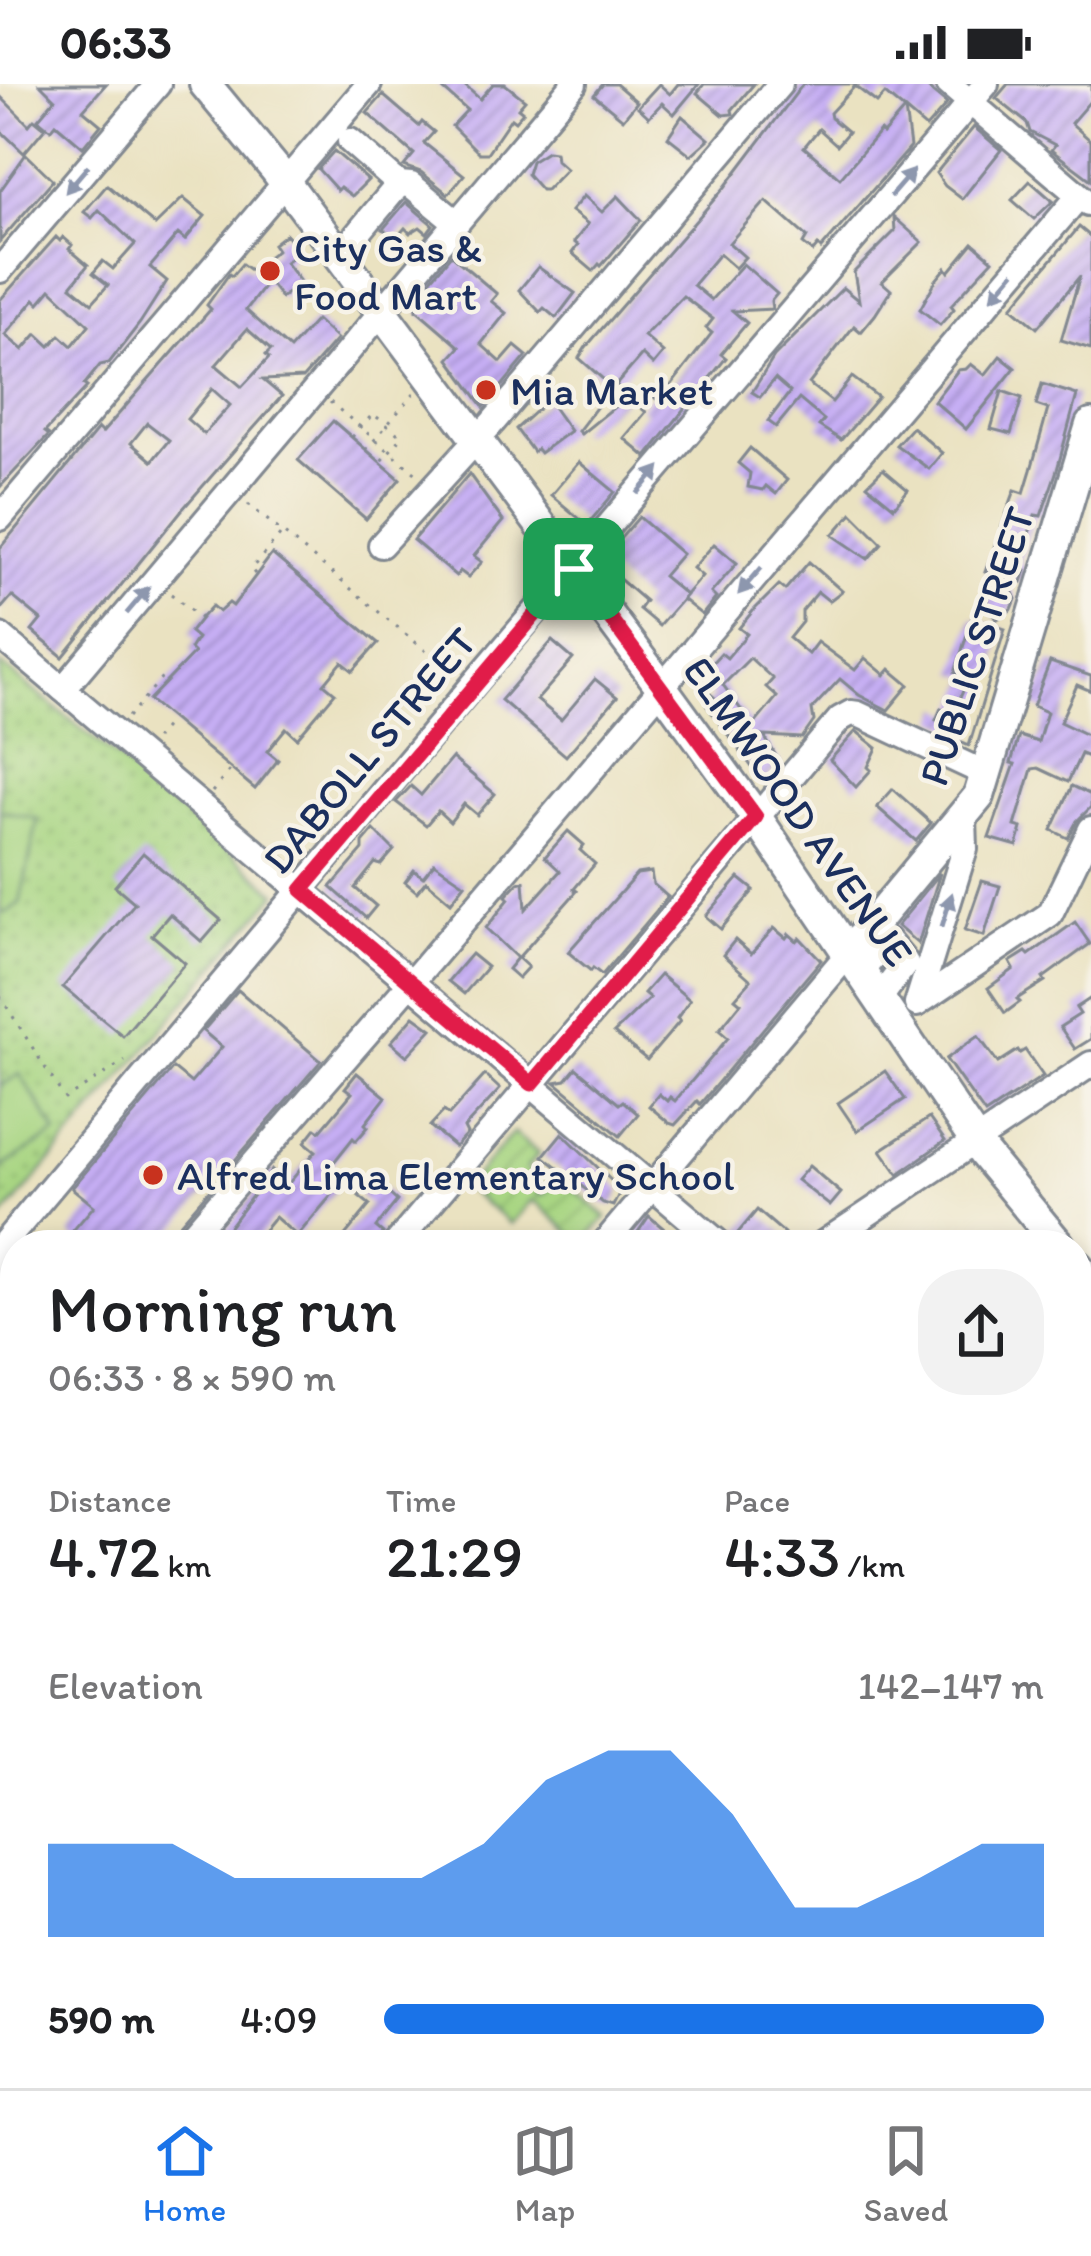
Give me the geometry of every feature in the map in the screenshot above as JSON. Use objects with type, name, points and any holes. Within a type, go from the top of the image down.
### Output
[{"type":"main road","name":"ELMWOOD AVENUE","points":[[206,84],[660,685],[879,999],[908,1014],[976,1142],[1048,1230]]},
{"type":"main road","name":"PUBLIC STREET","points":[[964,817],[979,796],[1090,431]]},
{"type":"main road","points":[[855,963],[964,817]]},
{"type":"street","points":[[0,270],[158,84]]},
{"type":"street","points":[[0,518],[370,84]]},
{"type":"street","points":[[63,689],[574,84]]},
{"type":"street","points":[[381,545],[779,84]]},
{"type":"street","points":[[196,1230],[412,982],[660,685],[1085,200],[978,94],[949,84]]},
{"type":"street","name":"DABOLL STREET","points":[[15,1230],[978,94]]},
{"type":"street","points":[[350,140],[399,184],[411,184],[456,222]]},
{"type":"street","points":[[339,256],[399,184]]},
{"type":"street","points":[[0,636],[704,1230]]},
{"type":"street","points":[[408,1230],[840,719],[851,713],[986,774]]},
{"type":"street","name":"PUBLIC STREET","points":[[908,1014],[917,966],[966,842],[964,817]]},
{"type":"street","points":[[908,1014],[1050,914],[1091,829]]},
{"type":"street","points":[[879,999],[917,966],[881,931]]},
{"type":"street","points":[[615,1230],[855,963]]},
{"type":"street","points":[[844,1230],[1091,1064]]},
{"type":"path","points":[[366,450],[414,393]]},
{"type":"path","points":[[328,400],[433,488]]},
{"type":"path","points":[[352,437],[373,414],[402,437],[380,462]]},
{"type":"path","points":[[242,499],[464,682]]},
{"type":"path","points":[[255,574],[251,569],[283,532]]},
{"type":"path","points":[[165,589],[201,618]]},
{"type":"path","points":[[123,722],[162,678],[166,680]]},
{"type":"path","points":[[150,745],[171,721]]},
{"type":"path","points":[[209,795],[230,770]]},
{"type":"path","points":[[0,996],[65,1099],[125,1061]]},
{"type":"green space","points":[[0,664],[140,775],[277,893],[0,1221]]},
{"type":"green space","points":[[0,811],[38,819],[20,903],[6,913],[0,911]]},
{"type":"green space","points":[[20,1074],[57,1133],[0,1168],[0,1086]]},
{"type":"green space","points":[[513,1133],[539,1154],[526,1169],[541,1183],[538,1195],[560,1177],[606,1217],[595,1230],[567,1230],[531,1201],[511,1224],[465,1188]]},
{"type":"building","points":[[40,84],[106,84],[83,110],[101,125],[83,147],[56,124],[51,130],[38,119],[55,99]]},
{"type":"building","points":[[437,84],[463,84],[480,99],[493,84],[505,84],[525,100],[518,108],[523,112],[515,121],[511,118],[487,153],[479,153],[452,126],[467,110]]},
{"type":"building","points":[[603,84],[616,84],[637,102],[623,119],[594,95]]},
{"type":"building","points":[[659,84],[670,94],[678,84],[699,84],[674,114],[662,103],[649,117],[638,107]]},
{"type":"building","points":[[704,84],[754,84],[733,114],[723,115],[697,93]]},
{"type":"building","points":[[803,84],[923,84],[947,104],[926,128],[905,110],[910,147],[821,249],[818,246],[813,252],[803,244],[807,237],[766,201],[729,243],[745,257],[735,268],[719,254],[693,285],[711,300],[743,264],[777,294],[772,309],[733,311],[747,323],[721,354],[726,358],[646,457],[624,438],[646,412],[641,408],[651,395],[659,401],[712,333],[706,328],[713,319],[683,296],[644,336],[663,353],[653,365],[642,355],[616,385],[628,396],[581,434],[578,431],[612,387],[579,358],[725,187]],"holes":[[[855,86],[877,103],[885,94],[904,110],[840,178],[804,147],[819,129],[837,145],[848,132],[830,113]]]},
{"type":"building","points":[[1008,84],[1091,84],[1091,100],[1071,123],[1091,141],[1091,180],[996,98]]},
{"type":"building","points":[[383,95],[419,126],[422,122],[434,132],[424,143],[464,175],[448,194],[421,172],[404,166],[414,154],[367,113]]},
{"type":"building","points":[[0,96],[29,125],[34,119],[45,128],[24,153],[0,130]]},
{"type":"building","points":[[682,116],[709,139],[691,155],[668,137]]},
{"type":"building","points":[[974,127],[1001,150],[962,199],[936,173]]},
{"type":"building","points":[[334,151],[368,180],[352,196],[340,187],[337,190],[318,169]]},
{"type":"building","points":[[547,151],[555,152],[566,169],[541,190],[527,174],[531,161]]},
{"type":"building","points":[[26,154],[53,180],[0,241],[0,191]]},
{"type":"building","points":[[1030,181],[1053,201],[1034,219],[1012,200]]},
{"type":"building","points":[[107,185],[155,225],[183,198],[205,216],[185,240],[178,234],[150,267],[167,281],[140,323],[0,487],[0,300],[56,237],[60,241],[63,237],[88,265],[71,286],[92,303],[108,285],[93,273],[103,261],[113,269],[135,244],[99,210],[92,218],[84,212]],"holes":[[[51,289],[89,325],[72,346],[60,335],[50,346],[37,334],[23,350],[5,335],[35,299],[39,303]]]},
{"type":"building","points":[[584,196],[602,212],[618,196],[641,220],[593,271],[572,253],[588,224],[571,211]]},
{"type":"building","points":[[406,202],[433,225],[427,233],[420,227],[410,233],[405,228],[396,238],[383,229]]},
{"type":"building","points":[[894,217],[922,242],[882,282],[891,290],[875,315],[861,332],[854,326],[809,384],[832,402],[852,377],[878,397],[841,440],[819,426],[824,420],[799,399],[776,427],[768,421],[790,392],[775,379],[760,397],[752,392],[774,357],[843,288],[859,301],[854,272],[895,231]]},
{"type":"building","points":[[1079,227],[1091,237],[1091,349],[1061,340],[1080,276],[1037,328],[1012,307]]},
{"type":"building","points":[[286,234],[299,252],[285,262],[301,283],[281,298],[268,281],[246,310],[290,349],[316,320],[337,339],[303,378],[263,380],[282,396],[63,657],[32,631],[41,620],[12,596],[0,610],[0,548],[98,429],[102,433],[211,309],[207,305],[229,274],[242,264],[250,270],[277,250],[273,244]],"holes":[[[247,329],[271,350],[242,387],[216,365]],[[212,389],[230,405],[204,434],[187,419]],[[147,423],[169,440],[152,461],[131,443]]]},
{"type":"building","points":[[973,243],[993,260],[951,305],[954,309],[940,325],[920,309],[936,280]]},
{"type":"building","points":[[451,255],[497,294],[491,301],[506,313],[481,344],[501,362],[515,346],[527,356],[484,407],[449,359],[460,347],[417,310],[416,297]]},
{"type":"building","points":[[538,267],[575,293],[556,318],[544,308],[540,312],[519,290]]},
{"type":"building","points":[[1000,356],[1015,368],[966,429],[934,401],[958,370],[971,364],[985,375]]},
{"type":"building","points":[[1042,384],[1077,395],[1057,470],[1020,561],[1026,570],[1022,582],[1006,578],[1016,599],[1012,609],[996,620],[987,601],[995,575],[985,572],[1015,490],[1024,493],[1031,470],[1048,409],[1036,405]]},
{"type":"building","points":[[1002,391],[1022,398],[1011,434],[991,429]]},
{"type":"building","points":[[548,400],[570,431],[540,453],[533,452],[516,429]]},
{"type":"building","points":[[333,421],[400,479],[366,519],[298,460]]},
{"type":"building","points":[[912,427],[942,453],[929,469],[896,445]]},
{"type":"building","points":[[750,448],[787,480],[776,494],[766,486],[763,490],[748,487],[750,473],[738,463]]},
{"type":"building","points":[[579,462],[615,492],[587,525],[551,495]]},
{"type":"building","points":[[883,469],[908,490],[894,507],[867,485]]},
{"type":"building","points":[[469,474],[503,521],[474,556],[482,562],[468,577],[460,571],[456,576],[413,540]]},
{"type":"building","points":[[852,513],[882,543],[868,559],[833,535]]},
{"type":"building","points":[[639,517],[682,554],[663,576],[686,595],[659,626],[639,609],[645,601],[609,570],[607,554]]},
{"type":"building","points":[[714,544],[737,563],[711,593],[716,598],[702,615],[682,599],[702,576],[693,568]]},
{"type":"building","points":[[272,554],[378,643],[353,671],[342,662],[324,684],[335,693],[297,738],[286,728],[267,751],[278,760],[255,789],[149,700],[194,653],[190,649],[197,638],[190,632],[201,618],[212,606],[219,612],[229,603],[233,606]]},
{"type":"building","points":[[809,562],[842,591],[829,601],[818,592],[789,638],[808,654],[817,642],[855,670],[865,658],[885,675],[890,669],[909,685],[888,710],[840,679],[812,709],[814,721],[802,738],[764,736],[781,764],[763,782],[706,705],[714,697],[695,681],[721,653],[727,658],[747,634],[739,628],[753,611],[779,585],[785,590]],"holes":[[[750,658],[773,679],[766,687],[777,697],[753,726],[723,685]]]},
{"type":"building","points":[[972,618],[1005,629],[969,746],[946,736],[950,726],[936,720],[941,708],[953,714],[969,677],[955,673]]},
{"type":"building","points":[[552,641],[573,659],[537,700],[561,720],[595,679],[617,697],[566,756],[501,700]]},
{"type":"building","points":[[1050,662],[1091,676],[1091,691],[1077,685],[1060,722],[1091,737],[1091,758],[1081,754],[1068,782],[1032,769],[1015,826],[1022,828],[1017,846],[989,838],[1015,764],[1011,763],[1019,736],[1038,742],[1047,712],[1033,706]]},
{"type":"building","points":[[856,731],[877,748],[868,767],[871,770],[856,787],[830,760]]},
{"type":"building","points":[[452,758],[495,794],[477,815],[464,804],[450,822],[438,811],[426,825],[396,802],[411,786],[421,795]]},
{"type":"building","points":[[1072,786],[1091,795],[1091,807],[1068,838],[1052,830]]},
{"type":"building","points":[[893,789],[931,823],[916,841],[877,807]]},
{"type":"building","points":[[374,830],[394,850],[381,865],[375,863],[355,888],[376,906],[366,918],[331,887]]},
{"type":"building","points":[[568,831],[595,864],[518,958],[528,967],[518,978],[508,969],[517,958],[486,928],[518,883],[524,881],[526,909],[560,871],[545,857]]},
{"type":"building","points":[[143,853],[221,920],[202,942],[170,914],[152,935],[185,963],[123,1036],[63,987],[135,903],[115,886]]},
{"type":"building","points":[[434,863],[465,884],[451,902],[426,881],[417,892],[405,882],[414,870],[423,877]]},
{"type":"building","points":[[651,872],[653,884],[668,897],[602,975],[591,971],[568,952],[637,874]]},
{"type":"building","points":[[940,873],[918,944],[897,926]]},
{"type":"building","points":[[739,878],[754,890],[721,929],[706,916]]},
{"type":"building","points":[[982,881],[1000,886],[984,936],[965,930]]},
{"type":"building","points":[[1075,922],[1090,944],[1005,1013],[988,988],[1014,969],[1010,962],[1026,952],[1029,955]]},
{"type":"building","points":[[774,928],[786,938],[789,934],[797,941],[800,938],[821,960],[700,1104],[697,1101],[675,1125],[669,1123],[649,1106],[659,1094],[675,1101],[728,1038],[719,1030],[741,1003],[735,998],[751,980],[723,955],[735,940],[751,954]]},
{"type":"building","points":[[471,954],[487,967],[464,994],[448,981]]},
{"type":"building","points":[[660,975],[690,1000],[677,1018],[680,1021],[647,1060],[614,1033],[650,998],[644,993]]},
{"type":"building","name":"Alfred Lima Elementary School","points":[[238,990],[321,1061],[174,1230],[73,1230],[94,1206],[72,1188],[173,1068],[191,1083],[222,1047],[203,1031]]},
{"type":"building","points":[[1091,998],[1091,1039],[1075,1049],[1060,1027],[1080,1014],[1076,1008]]},
{"type":"building","points":[[414,1016],[432,1029],[407,1056],[391,1042]]},
{"type":"building","points":[[978,1036],[998,1063],[1025,1050],[1043,1076],[985,1114],[946,1059]]},
{"type":"building","points":[[576,1068],[638,1114],[620,1136],[555,1082],[566,1080]]},
{"type":"building","points":[[885,1071],[905,1099],[857,1131],[838,1103]]},
{"type":"building","points":[[357,1073],[386,1097],[365,1124],[368,1127],[326,1172],[341,1184],[302,1230],[290,1230],[275,1217],[264,1230],[226,1230],[272,1170],[288,1184],[316,1151],[305,1142],[352,1093],[345,1088]]},
{"type":"building","points":[[485,1075],[500,1089],[464,1128],[467,1134],[455,1147],[430,1126],[444,1111],[449,1115]]},
{"type":"building","points":[[929,1118],[945,1141],[898,1174],[881,1150]]},
{"type":"building","points":[[562,1133],[621,1190],[613,1206],[543,1156]]},
{"type":"building","points":[[809,1166],[841,1193],[830,1206],[797,1180]]},
{"type":"building","points":[[373,1179],[397,1201],[376,1227],[380,1230],[349,1230],[370,1205],[359,1196]]},
{"type":"building","points":[[757,1210],[780,1230],[740,1230]]},
{"type":"building","points":[[649,1216],[665,1230],[639,1230]]},
{"type":"place","name":"City Gas & Food Mart","points":[[270,271]]},
{"type":"place","name":"Mia Market","points":[[486,390]]},
{"type":"place","name":"Alfred Lima Elementary School","points":[[153,1175]]},
{"type":"route","points":[[574,569],[756,817],[532,1084],[302,890],[574,569]]}]
